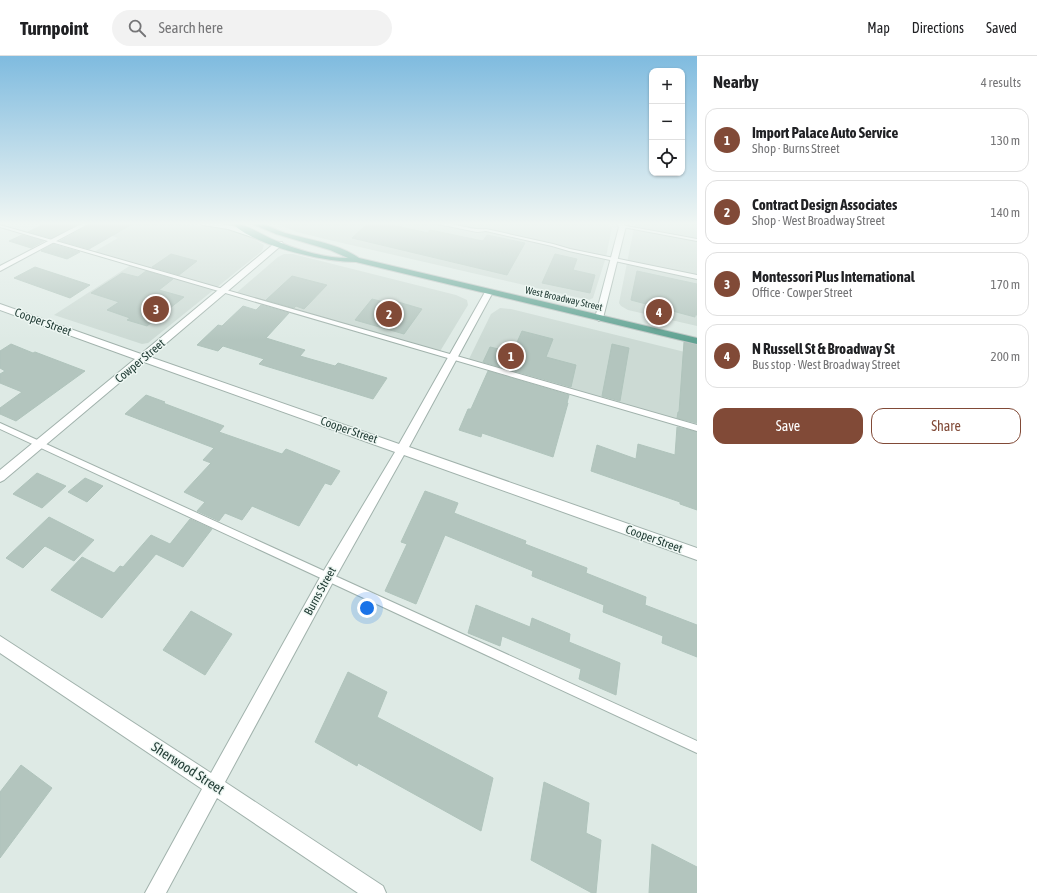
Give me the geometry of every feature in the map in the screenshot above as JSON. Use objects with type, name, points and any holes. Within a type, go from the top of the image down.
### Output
[{"type":"main road","name":"West Broadway Street","points":[[365,262],[697,341]]},
{"type":"street","points":[[0,269],[13,262]]},
{"type":"street","name":"Cowper Street","points":[[0,477],[258,262]]},
{"type":"street","points":[[599,318],[613,262]]},
{"type":"street","name":"Burns Street","points":[[155,893],[328,577],[402,449],[489,292]]},
{"type":"street","name":"Cooper Street","points":[[0,307],[697,554]]},
{"type":"street","name":"Sherwood Street","points":[[0,644],[376,893]]},
{"type":"lane","points":[[124,262],[697,428]]},
{"type":"lane","points":[[624,262],[697,277]]},
{"type":"lane","points":[[0,426],[697,747]]},
{"type":"shaded area","points":[[121,262],[248,262],[148,343],[142,344],[54,315],[131,265]]},
{"type":"shaded area","points":[[272,262],[325,262],[456,295],[467,300],[468,305],[439,353],[235,294]]},
{"type":"shaded area","points":[[425,262],[604,262],[593,298],[589,300]]},
{"type":"shaded area","points":[[627,262],[697,262],[697,326],[628,310],[619,303]]},
{"type":"shaded area","points":[[500,308],[511,309],[697,355],[697,428],[468,361],[491,314]]},
{"type":"building","points":[[159,262],[196,262],[179,275],[152,267]]},
{"type":"building","points":[[453,262],[514,262],[507,275]]},
{"type":"building","points":[[551,262],[576,262],[573,270],[595,275],[590,293],[542,283]]},
{"type":"building","points":[[35,267],[90,285],[70,298],[14,278]]},
{"type":"building","points":[[146,271],[173,279],[159,290],[184,297],[147,326],[127,320],[130,318],[107,310],[119,302],[91,293],[122,273],[138,277]]},
{"type":"building","points":[[637,271],[697,284],[697,315],[695,315],[695,317],[631,300]]},
{"type":"building","points":[[292,276],[327,285],[304,309],[296,306],[294,308],[266,300]]},
{"type":"building","points":[[372,299],[392,304],[395,301],[422,309],[404,334],[355,320]]},
{"type":"building","points":[[261,305],[289,313],[266,338],[305,350],[300,356],[335,366],[338,363],[387,378],[373,399],[259,364],[264,359],[223,346],[218,351],[197,345],[218,325],[222,326],[243,306],[256,310]]},
{"type":"building","points":[[522,331],[553,339],[546,357],[576,365],[571,387],[483,362],[490,347],[503,350],[506,344],[515,347]]},
{"type":"building","points":[[684,342],[697,345],[697,423],[677,418],[679,412]]},
{"type":"building","points":[[11,344],[85,371],[16,421],[0,414],[0,408],[22,392],[0,383],[0,374],[5,371],[0,368],[0,351]]},
{"type":"building","points":[[612,344],[629,348],[620,401],[602,396]]},
{"type":"building","points":[[488,371],[569,395],[553,457],[482,433],[481,437],[459,430],[468,409],[471,409]]},
{"type":"building","points":[[146,395],[224,426],[219,432],[282,454],[286,449],[340,471],[331,485],[325,483],[299,526],[252,506],[242,520],[225,513],[219,521],[197,511],[205,502],[184,492],[211,463],[203,460],[214,448],[125,414]]},
{"type":"building","points":[[677,427],[697,432],[697,510],[680,504],[680,502],[591,471],[597,445],[636,459],[638,444],[675,455]]},
{"type":"building","points":[[37,473],[66,486],[42,508],[13,494]]},
{"type":"building","points":[[85,478],[103,486],[87,502],[68,492]]},
{"type":"building","points":[[425,491],[458,503],[454,513],[526,541],[525,544],[587,568],[586,573],[646,597],[645,605],[697,625],[697,657],[662,643],[663,636],[603,612],[604,605],[532,576],[533,571],[445,535],[416,604],[385,591],[407,544],[401,542]]},
{"type":"building","points":[[49,517],[94,540],[74,561],[45,546],[23,568],[6,558]]},
{"type":"building","points":[[190,519],[212,529],[183,567],[156,554],[102,618],[51,590],[82,557],[114,573],[120,566],[123,567],[151,535],[170,544]]},
{"type":"building","points":[[476,605],[530,627],[532,618],[570,634],[569,642],[620,663],[616,695],[579,679],[581,669],[502,636],[500,646],[468,633]]},
{"type":"building","points":[[191,611],[232,634],[205,675],[163,650]]},
{"type":"building","points":[[348,672],[387,692],[377,717],[493,778],[481,831],[358,763],[357,766],[315,742]]},
{"type":"building","points":[[21,765],[52,788],[0,858],[0,792]]},
{"type":"building","points":[[544,782],[589,803],[586,833],[601,840],[596,893],[592,893],[531,860]]},
{"type":"building","points":[[652,844],[697,867],[697,893],[649,893]]},
{"type":"place","name":"Montessori Plus International","points":[[156,309]]},
{"type":"place","name":"N Russell St & Broadway St","points":[[659,312]]},
{"type":"place","name":"Contract Design Associates","points":[[389,314]]},
{"type":"place","name":"Import Palace Auto Service","points":[[511,356]]}]
